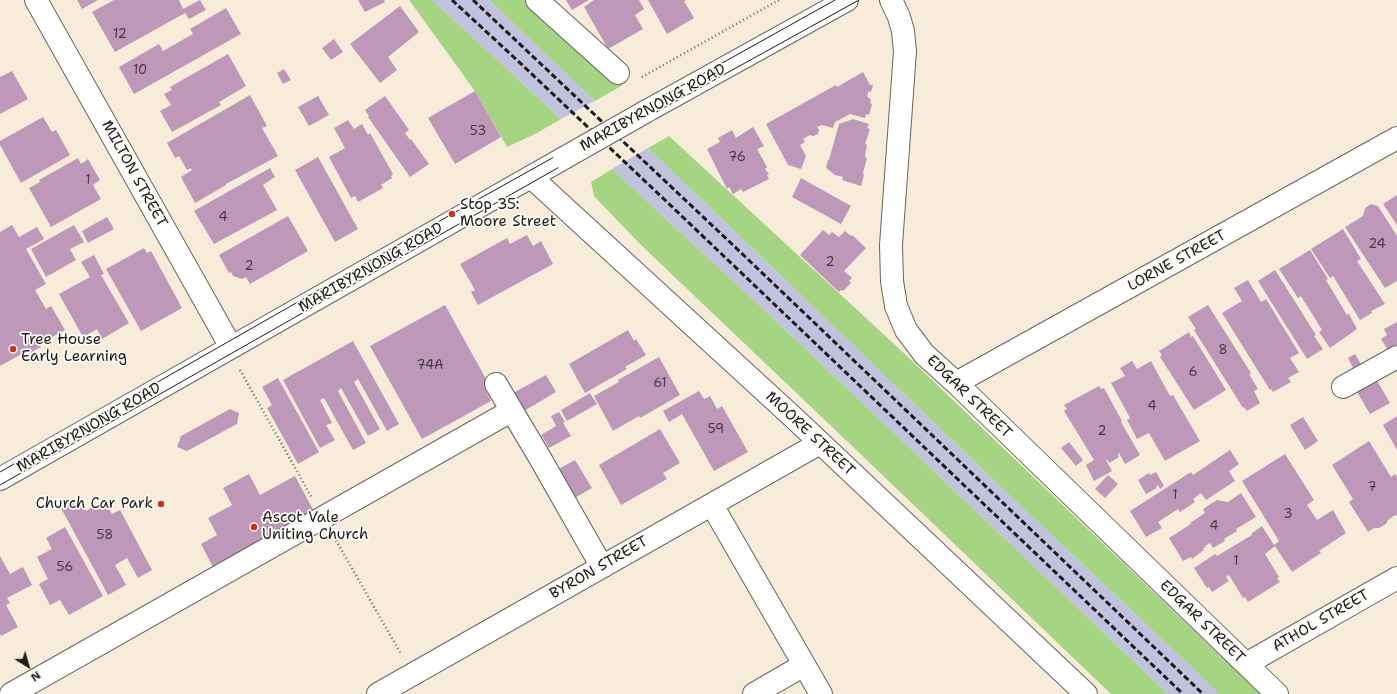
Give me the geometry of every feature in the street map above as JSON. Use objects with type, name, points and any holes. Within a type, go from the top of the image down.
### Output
[{"type":"street","name":"MILTON STREET","points":[[36,0],[231,347]]},
{"type":"street","points":[[537,0],[628,78]]},
{"type":"street","name":"MARIBYRNONG ROAD","points":[[0,479],[645,112],[848,0]]},
{"type":"street","name":"EDGAR STREET","points":[[891,0],[899,17],[903,31],[905,50],[891,245],[892,281],[896,306],[906,330],[924,354],[956,383],[1277,694]]},
{"type":"street","name":"LORNE STREET","points":[[956,383],[1397,138]]},
{"type":"street","name":"MOORE STREET","points":[[531,178],[820,443],[1086,694]]},
{"type":"street","points":[[1343,387],[1397,357]]},
{"type":"street","points":[[496,384],[602,567]]},
{"type":"street","points":[[11,694],[511,411]]},
{"type":"street","name":"BYRON STREET","points":[[378,694],[820,443]]},
{"type":"street","points":[[712,505],[821,694]]},
{"type":"street","name":"ATHOL STREET","points":[[1246,664],[1397,578]]},
{"type":"street","points":[[754,694],[804,665]]},
{"type":"path","points":[[628,78],[642,77],[779,0]]},
{"type":"shaded area","points":[[432,0],[489,0],[595,101],[561,119]]},
{"type":"shaded area","points":[[648,148],[1001,487],[1220,694],[1168,694],[776,321],[612,169]]},
{"type":"green space","points":[[409,0],[432,0],[561,119],[537,133],[507,147],[475,91]]},
{"type":"green space","points":[[489,0],[528,0],[623,85],[595,101]]},
{"type":"green space","points":[[669,136],[907,356],[1260,694],[1220,694],[1001,487],[648,148]]},
{"type":"green space","points":[[612,169],[776,321],[1168,694],[1111,694],[641,245],[594,196],[591,182]]},
{"type":"building","points":[[77,0],[98,0],[82,9]]},
{"type":"building","points":[[114,0],[179,0],[183,9],[200,0],[206,10],[189,19],[185,13],[115,52],[92,12]]},
{"type":"building","points":[[358,0],[384,0],[385,2],[365,12]]},
{"type":"building","points":[[566,0],[589,0],[572,10]]},
{"type":"building","points":[[594,0],[639,0],[644,9],[635,15],[643,29],[608,49],[584,7]]},
{"type":"building","points":[[648,0],[686,0],[684,1],[694,18],[667,34]]},
{"type":"building","points":[[400,6],[419,32],[388,57],[397,70],[380,83],[350,44]]},
{"type":"building","points":[[226,8],[241,34],[134,94],[119,67],[159,44],[163,51],[193,34],[190,29]]},
{"type":"building","points":[[334,39],[343,52],[331,60],[322,48]]},
{"type":"building","points":[[228,54],[246,86],[219,102],[221,105],[172,132],[160,111],[171,105],[164,94],[172,90],[170,87]]},
{"type":"building","points":[[284,69],[291,80],[283,84],[277,73]]},
{"type":"building","points":[[12,71],[28,99],[0,114],[0,77]]},
{"type":"building","points":[[863,72],[870,85],[873,85],[871,92],[869,91],[867,96],[871,100],[870,103],[872,104],[869,115],[866,114],[865,118],[850,114],[835,122],[833,128],[822,125],[817,127],[819,130],[818,134],[813,136],[810,135],[803,139],[805,142],[800,145],[806,156],[801,169],[788,165],[766,124],[836,85],[837,87]]},
{"type":"building","points":[[475,91],[501,137],[455,164],[428,118]]},
{"type":"building","points":[[250,95],[267,126],[262,128],[278,156],[226,184],[195,203],[181,177],[192,170],[191,168],[187,170],[179,156],[175,158],[167,143]]},
{"type":"building","points":[[318,96],[329,115],[309,126],[298,107]]},
{"type":"building","points":[[385,96],[409,130],[405,133],[429,164],[410,177],[368,117],[369,116],[365,110]]},
{"type":"building","points":[[43,117],[52,132],[56,130],[70,155],[21,183],[0,145],[0,141]]},
{"type":"building","points":[[853,119],[869,124],[867,128],[870,129],[865,144],[867,145],[865,157],[867,158],[861,186],[842,180],[843,177],[835,175],[826,168],[839,124]]},
{"type":"building","points":[[348,120],[354,129],[362,124],[368,135],[370,133],[393,174],[391,176],[392,178],[381,185],[383,188],[358,202],[355,196],[351,198],[329,157],[345,148],[334,128]]},
{"type":"building","points":[[753,127],[764,146],[757,149],[767,167],[765,169],[769,174],[767,175],[769,179],[743,192],[741,189],[733,194],[729,187],[727,189],[707,149],[720,142],[718,138],[732,130],[736,138]]},
{"type":"building","points":[[318,157],[358,229],[335,242],[295,170]]},
{"type":"building","points":[[78,158],[81,164],[88,159],[100,180],[93,185],[101,199],[51,227],[29,188],[40,182],[39,180]]},
{"type":"building","points":[[270,168],[275,177],[263,185],[277,210],[214,244],[194,211]]},
{"type":"building","points":[[801,178],[851,206],[841,224],[792,197]]},
{"type":"building","points":[[1397,195],[1397,225],[1383,204]]},
{"type":"building","points":[[1371,204],[1378,206],[1397,236],[1397,281],[1385,288],[1345,227],[1363,216],[1365,208]]},
{"type":"building","points":[[288,216],[308,251],[250,284],[246,277],[242,279],[233,276],[231,272],[229,273],[219,255]]},
{"type":"building","points":[[107,217],[114,229],[88,243],[82,231]]},
{"type":"building","points":[[12,225],[19,237],[37,227],[44,239],[26,249],[46,284],[35,290],[46,309],[51,306],[65,330],[39,344],[41,347],[28,354],[27,351],[0,366],[0,232]]},
{"type":"building","points":[[74,225],[84,242],[70,249],[76,260],[46,277],[31,249]]},
{"type":"building","points":[[1343,229],[1361,259],[1357,261],[1385,304],[1371,311],[1372,313],[1360,320],[1333,276],[1330,278],[1311,249]]},
{"type":"building","points":[[823,230],[829,235],[832,232],[839,237],[845,231],[851,236],[852,235],[866,248],[844,271],[852,278],[849,281],[851,283],[843,291],[841,290],[839,292],[800,255]]},
{"type":"building","points":[[527,235],[533,246],[541,241],[553,264],[478,305],[471,292],[475,290],[460,264],[507,238],[510,244]]},
{"type":"building","points":[[144,248],[147,253],[151,251],[182,308],[141,331],[106,269]]},
{"type":"building","points":[[1310,250],[1328,279],[1326,280],[1347,315],[1349,314],[1357,329],[1330,348],[1319,332],[1322,330],[1301,296],[1298,298],[1279,269]]},
{"type":"building","points":[[94,255],[104,274],[101,275],[129,323],[102,339],[97,329],[83,337],[59,294],[90,277],[81,262]]},
{"type":"building","points":[[1275,270],[1316,335],[1314,336],[1323,349],[1307,359],[1258,281]]},
{"type":"building","points":[[1248,280],[1261,302],[1266,299],[1299,353],[1290,358],[1299,372],[1288,378],[1291,382],[1273,392],[1271,389],[1270,390],[1222,313],[1242,301],[1234,288]]},
{"type":"building","points":[[445,305],[490,386],[485,389],[491,401],[422,439],[370,346]]},
{"type":"building","points":[[1208,305],[1251,373],[1249,374],[1258,389],[1254,391],[1260,403],[1247,411],[1244,407],[1243,408],[1194,330],[1196,329],[1188,317]]},
{"type":"building","points":[[1397,322],[1397,348],[1389,352],[1381,339],[1387,335],[1384,329]]},
{"type":"building","points":[[628,330],[634,341],[636,339],[646,355],[625,367],[627,369],[585,393],[569,364]]},
{"type":"building","points":[[1189,332],[1191,337],[1193,336],[1226,390],[1194,410],[1160,357],[1162,355],[1159,351]]},
{"type":"building","points":[[353,341],[399,424],[387,431],[358,379],[354,382],[380,429],[368,436],[341,388],[338,391],[366,443],[353,450],[324,398],[320,400],[332,423],[326,425],[335,440],[320,448],[283,380]]},
{"type":"building","points":[[1355,354],[1363,368],[1355,372],[1348,358]]},
{"type":"building","points":[[659,357],[680,395],[640,418],[639,416],[613,431],[594,396],[619,382],[618,380]]},
{"type":"building","points":[[1132,361],[1137,369],[1151,361],[1170,396],[1173,395],[1200,441],[1165,461],[1149,433],[1137,439],[1127,420],[1130,418],[1111,383],[1125,376],[1120,368]]},
{"type":"building","points":[[546,375],[556,392],[524,411],[513,393]]},
{"type":"building","points":[[278,378],[319,452],[298,464],[267,408],[272,405],[262,387]]},
{"type":"building","points":[[1376,379],[1390,403],[1370,414],[1356,390]]},
{"type":"building","points":[[1099,386],[1101,389],[1104,388],[1140,455],[1125,464],[1119,453],[1119,457],[1109,463],[1107,459],[1106,460],[1112,471],[1094,481],[1086,465],[1094,460],[1064,411],[1067,409],[1064,405]]},
{"type":"building","points":[[699,391],[704,399],[710,396],[717,409],[722,406],[748,452],[714,471],[682,414],[669,422],[663,411]]},
{"type":"building","points":[[590,393],[597,404],[567,421],[561,410]]},
{"type":"building","points":[[230,409],[239,413],[237,424],[187,451],[177,447],[181,436]]},
{"type":"building","points":[[559,412],[565,422],[563,423],[571,436],[549,448],[541,435],[556,426],[551,416]]},
{"type":"building","points":[[1397,416],[1397,450],[1383,425]]},
{"type":"building","points":[[1303,417],[1318,441],[1305,450],[1290,425]]},
{"type":"building","points":[[660,429],[680,463],[663,473],[667,479],[621,505],[599,465]]},
{"type":"building","points":[[1369,441],[1391,477],[1395,474],[1397,477],[1397,516],[1395,515],[1388,520],[1386,524],[1379,528],[1374,528],[1368,532],[1349,502],[1353,499],[1332,465]]},
{"type":"building","points":[[1069,442],[1083,460],[1076,466],[1061,448]]},
{"type":"building","points":[[1230,450],[1239,464],[1229,471],[1235,481],[1206,500],[1201,493],[1193,499],[1195,502],[1180,512],[1178,509],[1158,522],[1162,528],[1146,537],[1130,511],[1191,472],[1193,475]]},
{"type":"building","points":[[1285,454],[1314,500],[1307,505],[1317,520],[1333,510],[1346,533],[1319,551],[1321,553],[1292,572],[1275,546],[1265,554],[1279,577],[1277,578],[1280,582],[1248,602],[1245,597],[1243,598],[1229,575],[1226,577],[1229,581],[1212,592],[1209,587],[1207,588],[1194,568],[1215,554],[1217,556],[1252,535],[1251,534],[1262,526],[1274,545],[1279,541],[1242,481]]},
{"type":"building","points":[[575,460],[592,488],[573,499],[557,470]]},
{"type":"building","points":[[1156,472],[1164,486],[1160,489],[1158,485],[1156,487],[1157,488],[1146,494],[1138,480],[1149,473],[1150,475]]},
{"type":"building","name":"Ascot Vale Uniting Church","points":[[249,474],[260,495],[295,476],[316,515],[215,571],[201,544],[217,535],[208,518],[232,505],[223,488]]},
{"type":"building","points":[[1108,475],[1118,484],[1105,498],[1095,489]]},
{"type":"building","points":[[1241,493],[1256,517],[1236,529],[1237,531],[1224,539],[1225,541],[1213,548],[1210,543],[1203,548],[1204,550],[1192,559],[1191,557],[1183,561],[1169,538],[1205,513],[1203,509],[1217,500],[1228,502]]},
{"type":"building","points":[[79,498],[86,511],[104,500],[112,514],[120,510],[152,570],[138,578],[127,558],[115,565],[126,585],[108,595],[61,508]]},
{"type":"building","points":[[65,527],[103,596],[69,615],[60,600],[50,605],[39,584],[48,579],[37,557],[52,549],[46,538]]},
{"type":"building","points":[[0,556],[10,574],[23,567],[32,585],[7,598],[10,603],[6,605],[18,627],[1,636],[0,634]]},
{"type":"tram line","points":[[0,472],[452,214],[835,0]]},
{"type":"tram line","points":[[0,485],[649,116],[859,0]]},
{"type":"railway","points":[[452,0],[666,201],[1183,694]]},
{"type":"railway","points":[[473,0],[734,246],[1203,694]]},
{"type":"place","name":"Stop 35: Moore Street","points":[[452,214]]},
{"type":"place","name":"Tree House Early Learning","points":[[13,349]]},
{"type":"place","name":"Church Car Park","points":[[161,504]]},
{"type":"place","name":"Ascot Vale Uniting Church","points":[[254,527]]}]
